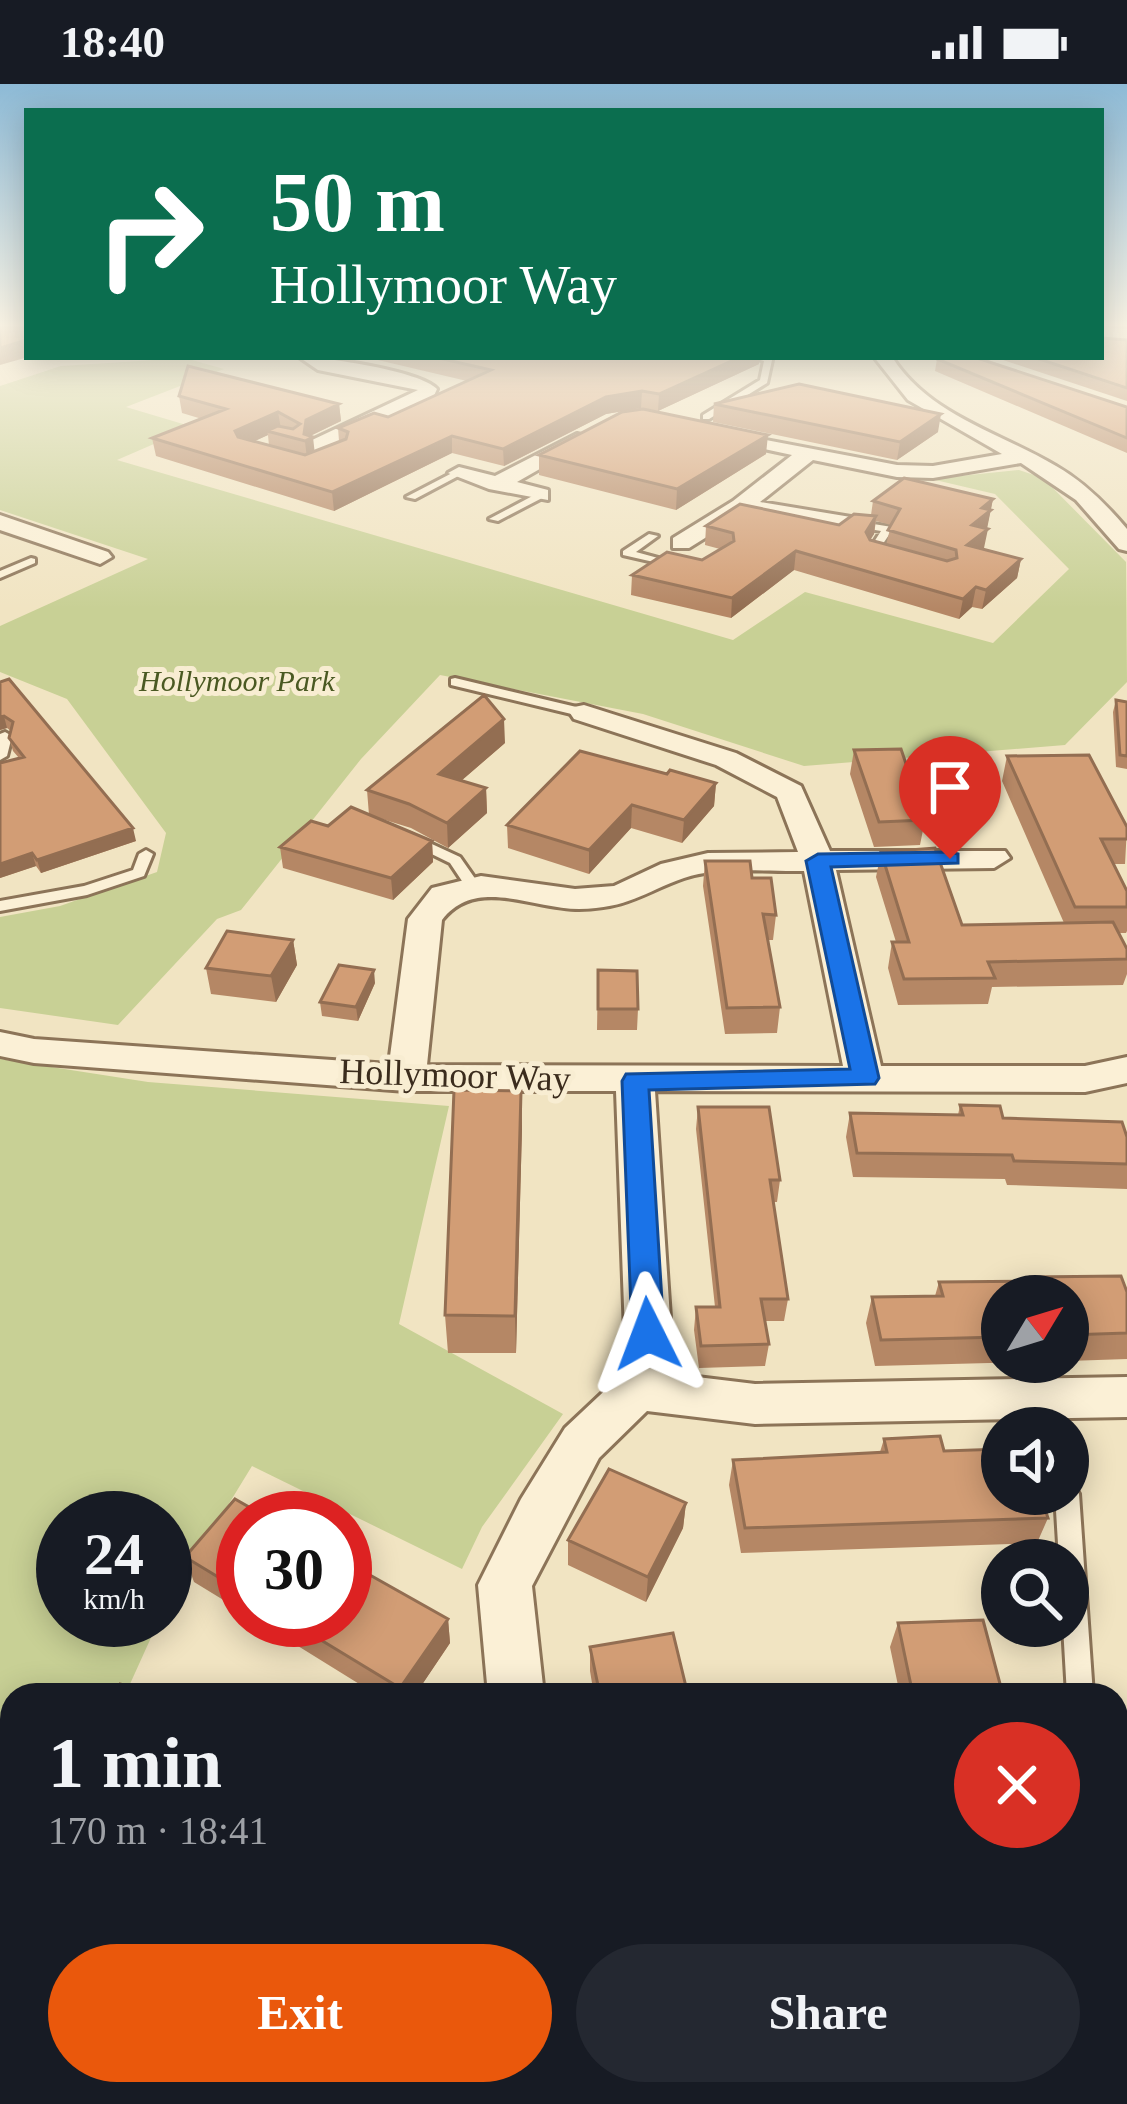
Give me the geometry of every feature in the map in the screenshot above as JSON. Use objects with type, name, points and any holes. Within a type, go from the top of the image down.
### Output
[{"type":"street","points":[[317,446],[373,420]]},
{"type":"street","points":[[949,420],[1067,482],[1127,544]]},
{"type":"street","points":[[678,424],[897,472],[933,472],[1022,457]]},
{"type":"street","points":[[497,484],[596,432]]},
{"type":"street","points":[[293,440],[341,452]]},
{"type":"street","points":[[653,536],[694,555],[741,506],[806,455]]},
{"type":"street","points":[[459,473],[540,495]]},
{"type":"street","points":[[741,506],[855,524]]},
{"type":"street","points":[[0,522],[100,557]]},
{"type":"street","points":[[31,561],[68,545]]},
{"type":"street","points":[[584,713],[770,778],[790,792],[818,861],[865,1078]]},
{"type":"street","points":[[643,764],[673,741]]},
{"type":"street","points":[[406,1078],[425,919],[444,895],[473,887],[575,899],[622,896],[673,871],[708,863],[994,858]]},
{"type":"street","name":"Hollymoor Way","points":[[0,1044],[34,1051],[406,1078],[1085,1079],[1127,1070]]},
{"type":"street","points":[[515,1683],[505,1585],[539,1515],[583,1443],[637,1390],[648,1334],[635,1081]]},
{"type":"street","points":[[637,1390],[754,1404],[981,1413]]},
{"type":"street","points":[[1082,1407],[1127,1397]]},
{"type":"lane","points":[[411,497],[459,473]]},
{"type":"lane","points":[[494,519],[540,495]]},
{"type":"lane","points":[[855,524],[888,529],[872,553],[890,558]]},
{"type":"lane","points":[[0,575],[31,561]]},
{"type":"lane","points":[[454,682],[584,713]]},
{"type":"lane","points":[[0,756],[5,736]]},
{"type":"lane","points":[[395,833],[434,846],[455,860],[473,887]]},
{"type":"lane","points":[[0,906],[87,890],[140,873],[146,854]]},
{"type":"lane","points":[[1068,1515],[1079,1683]]},
{"type":"green space","name":"Hollymoor Park","points":[[0,420],[170,420],[193,427],[117,460],[733,640],[805,592],[993,643],[1069,569],[995,494],[931,479],[1019,470],[1043,478],[1126,562],[1127,682],[1065,745],[804,766],[643,714],[440,675],[361,759],[241,910],[217,919],[118,1025],[0,1008],[0,917],[60,906],[157,872],[166,833],[67,699],[0,672],[0,626],[148,559],[0,510]]},
{"type":"green space","points":[[0,1059],[148,1082],[449,1106],[399,1324],[563,1414],[482,1527],[462,1569],[372,1525],[372,1491],[303,1491],[252,1466],[237,1491],[216,1491],[216,1525],[192,1564],[192,1491],[36,1491],[36,1647],[147,1647],[130,1683],[0,1683]]},
{"type":"building","points":[[197,420],[259,420],[235,431],[238,437],[305,455],[346,439],[348,432],[338,428],[357,420],[560,420],[503,449],[452,436],[332,492],[152,438]]},
{"type":"building","points":[[293,420],[306,420],[304,434],[313,437],[305,441],[267,431],[278,426],[293,429],[300,424]]},
{"type":"building","points":[[606,420],[697,420],[768,435],[677,489],[539,455]]},
{"type":"building","points":[[794,420],[932,420],[900,442]]},
{"type":"building","points":[[1084,420],[1127,420],[1127,438]]},
{"type":"building","points":[[904,478],[993,499],[982,508],[991,510],[972,525],[988,529],[967,545],[1021,559],[986,590],[976,587],[963,599],[796,551],[732,598],[632,575],[667,552],[702,560],[734,541],[733,533],[706,526],[740,504],[839,525],[854,514],[876,516],[866,532],[870,540],[947,561],[957,558],[956,550],[888,530],[900,509],[873,501]]},
{"type":"building","points":[[9,679],[133,828],[37,860],[32,853],[0,864],[0,763],[24,757],[9,738],[13,722],[0,717],[0,682]]},
{"type":"building","points":[[484,695],[504,719],[439,774],[486,788],[447,823],[367,790]]},
{"type":"building","points":[[1116,700],[1127,702],[1127,756],[1120,755]]},
{"type":"building","points":[[901,749],[925,820],[879,822],[854,750]]},
{"type":"building","points":[[580,751],[716,783],[684,820],[632,805],[589,850],[507,825]]},
{"type":"building","points":[[1089,755],[1127,827],[1127,839],[1101,839],[1127,891],[1127,907],[1075,907],[1007,756]]},
{"type":"building","points":[[351,807],[432,841],[391,878],[280,847],[311,821],[328,826]]},
{"type":"building","points":[[935,848],[962,925],[1113,922],[1127,959],[988,962],[995,978],[904,979],[892,942],[909,942],[881,852]]},
{"type":"building","points":[[705,861],[750,861],[752,878],[771,878],[776,915],[763,914],[780,1007],[727,1008]]},
{"type":"building","points":[[227,931],[293,940],[271,976],[206,968]]},
{"type":"building","points":[[339,965],[374,970],[356,1007],[320,1002]]},
{"type":"building","points":[[598,970],[637,971],[638,1009],[598,1009]]},
{"type":"building","points":[[454,1090],[521,1091],[515,1316],[445,1315]]},
{"type":"building","points":[[960,1105],[1000,1106],[1003,1118],[1122,1122],[1127,1164],[1014,1161],[1012,1155],[857,1153],[850,1113],[963,1115]]},
{"type":"building","points":[[698,1107],[769,1107],[780,1180],[770,1180],[788,1299],[761,1299],[769,1344],[701,1346],[696,1307],[720,1307]]},
{"type":"building","points":[[1089,1276],[1121,1276],[1127,1292],[1127,1333],[1089,1334]]},
{"type":"building","points":[[939,1282],[981,1282],[981,1338],[881,1340],[872,1297],[943,1296]]},
{"type":"building","points":[[940,1436],[944,1451],[981,1450],[981,1515],[1048,1518],[745,1528],[733,1460],[887,1452],[884,1439]]},
{"type":"building","points":[[609,1469],[686,1503],[648,1577],[568,1540]]},
{"type":"building","points":[[216,1521],[216,1576],[192,1561],[192,1549]]},
{"type":"building","points":[[372,1576],[448,1619],[403,1683],[392,1683],[332,1647],[372,1647]]},
{"type":"building","points":[[981,1620],[981,1647],[990,1647],[1000,1683],[910,1683],[898,1623]]},
{"type":"building","points":[[673,1633],[685,1683],[598,1683],[590,1647]]},
{"type":"route","points":[[648,1334],[635,1081],[865,1078],[818,861],[950,859]]}]
